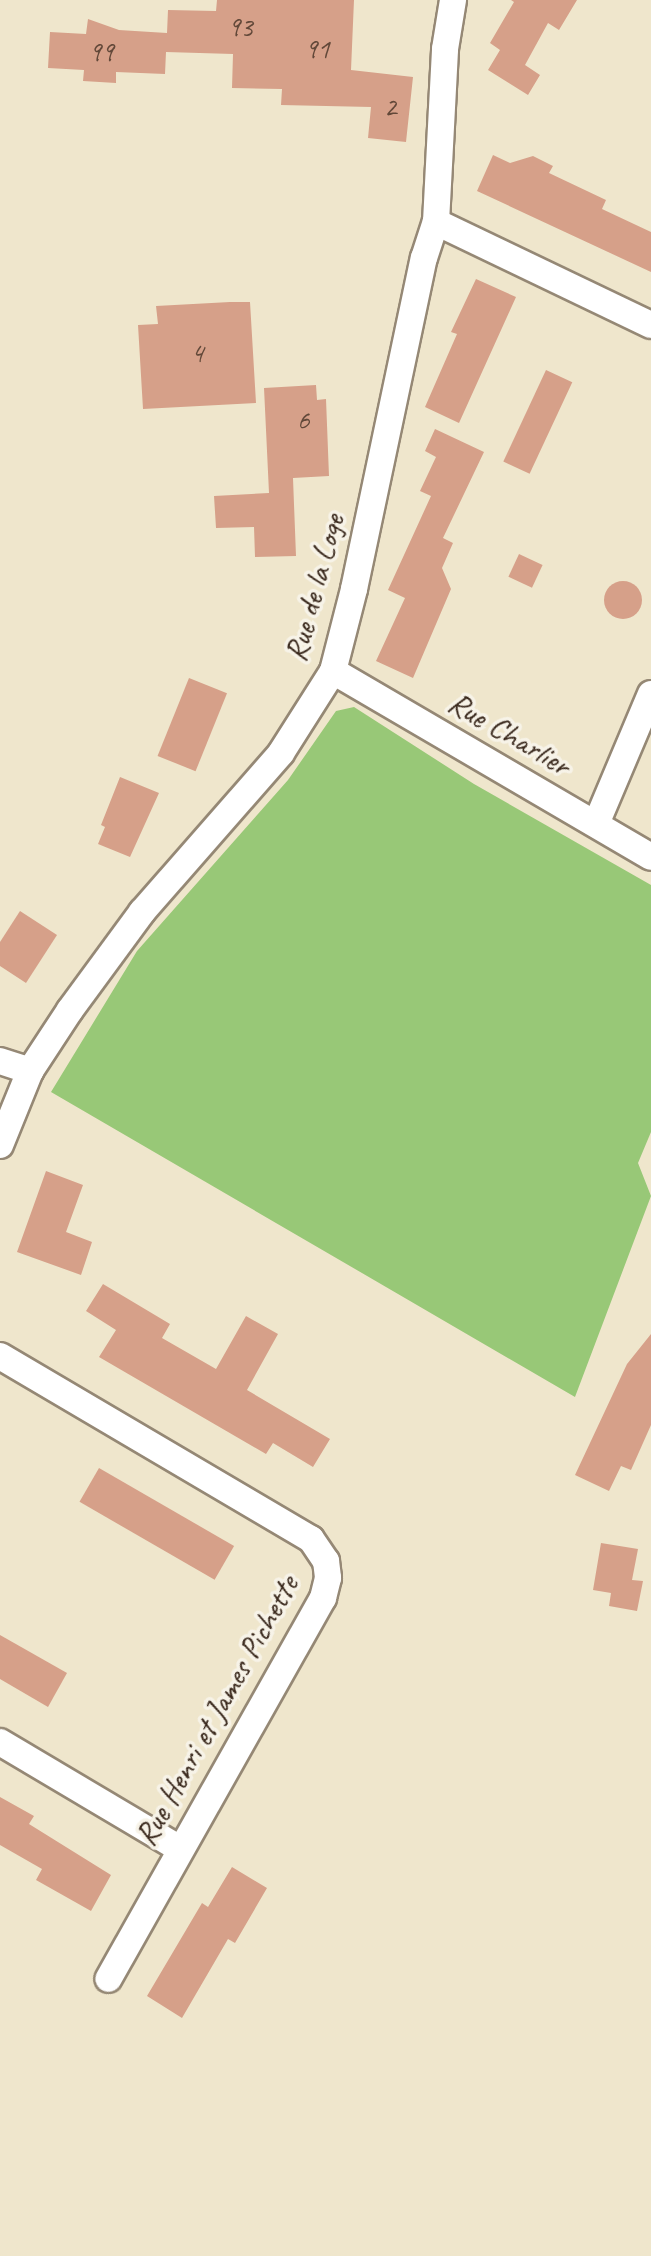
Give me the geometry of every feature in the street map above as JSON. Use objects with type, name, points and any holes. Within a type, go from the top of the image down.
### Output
[{"type":"street","name":"Rue de la Loge","points":[[0,1145],[30,1071],[142,912],[281,753],[333,671],[354,589],[424,258],[436,222],[445,49],[453,0]]},
{"type":"street","points":[[436,222],[651,325]]},
{"type":"street","name":"Rue Charlier","points":[[333,671],[651,857]]},
{"type":"street","points":[[596,824],[651,694]]},
{"type":"street","points":[[0,1061],[30,1071]]},
{"type":"street","name":"Rue Henri et James Pichette","points":[[0,1356],[311,1539],[326,1561],[328,1578],[323,1598],[108,1979]]},
{"type":"street","points":[[0,1742],[180,1849]]},
{"type":"green space","points":[[354,707],[474,784],[651,885],[651,1132],[638,1163],[651,1196],[575,1397],[51,1092],[137,951],[288,780],[336,711]]},
{"type":"building","points":[[217,0],[354,0],[351,70],[413,77],[406,142],[368,138],[371,107],[281,105],[282,89],[232,88],[233,54],[166,52],[165,74],[116,72],[116,83],[83,81],[84,70],[48,68],[50,32],[86,34],[88,19],[119,30],[167,33],[168,10],[216,11]]},
{"type":"building","points":[[511,0],[577,0],[559,30],[548,23],[525,65],[540,75],[528,95],[488,70],[500,50],[490,43],[514,2]]},
{"type":"building","points":[[493,155],[510,163],[533,156],[553,166],[549,173],[606,200],[602,209],[651,232],[651,272],[477,191]]},
{"type":"building","points":[[476,279],[516,297],[459,423],[425,407],[457,334],[451,332]]},
{"type":"building","points":[[250,302],[256,403],[143,409],[138,325],[158,324],[156,306]]},
{"type":"building","points":[[546,370],[572,382],[530,474],[503,462]]},
{"type":"building","points":[[316,385],[317,400],[326,399],[329,476],[293,478],[296,556],[255,557],[254,527],[216,528],[214,496],[269,493],[264,388]]},
{"type":"building","points":[[435,429],[484,452],[443,538],[453,543],[442,568],[451,589],[413,678],[376,661],[405,598],[388,590],[431,496],[420,491],[436,457],[425,451]]},
{"type":"building","points":[[519,554],[543,565],[532,588],[508,577]]},
{"type":"building","points":[[623,581],[636,587],[642,600],[636,613],[623,619],[610,613],[604,600],[610,587]]},
{"type":"building","points":[[189,678],[227,693],[196,771],[158,756]]},
{"type":"building","points":[[120,777],[159,793],[130,857],[98,844],[105,827],[101,825]]},
{"type":"building","points":[[20,911],[57,935],[26,983],[0,966],[0,942]]},
{"type":"building","points":[[46,1171],[83,1185],[66,1232],[92,1242],[81,1275],[17,1252]]},
{"type":"building","points":[[103,1284],[170,1324],[162,1338],[216,1369],[246,1316],[278,1334],[247,1390],[330,1439],[313,1467],[273,1443],[266,1454],[99,1357],[116,1330],[86,1311]]},
{"type":"building","points":[[651,1334],[651,1425],[631,1470],[621,1466],[609,1491],[575,1475],[627,1364]]},
{"type":"building","points":[[99,1468],[234,1546],[215,1580],[80,1502]]},
{"type":"building","points":[[601,1543],[638,1549],[632,1580],[643,1581],[637,1611],[609,1606],[611,1593],[593,1590]]},
{"type":"building","points":[[0,1635],[67,1673],[48,1707],[0,1679]]},
{"type":"building","points":[[0,1797],[34,1816],[29,1824],[111,1875],[91,1911],[36,1880],[42,1869],[0,1845]]},
{"type":"building","points":[[232,1867],[267,1888],[235,1943],[228,1939],[182,2018],[147,1996],[202,1903],[208,1907]]}]
